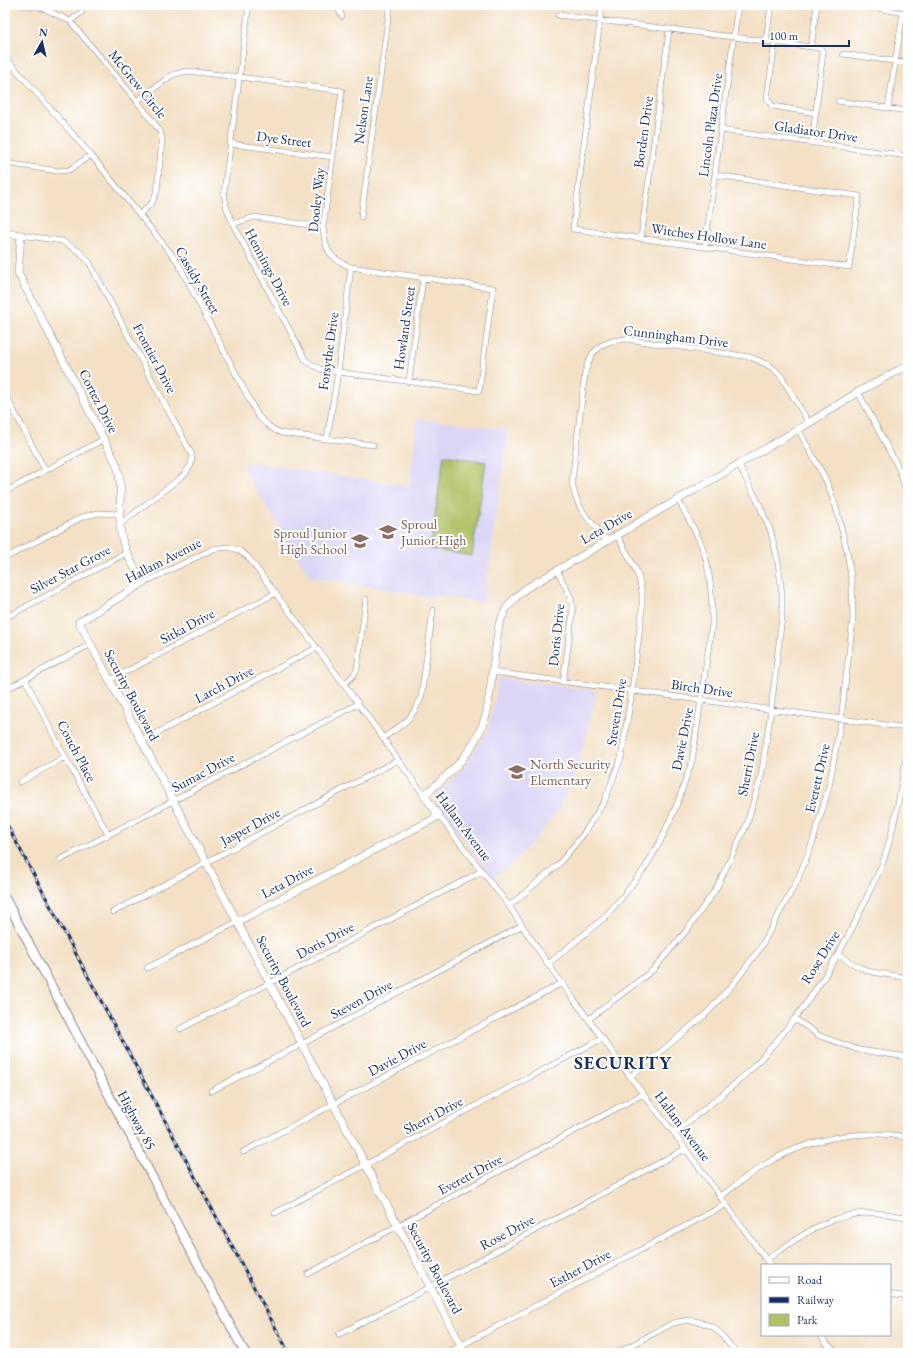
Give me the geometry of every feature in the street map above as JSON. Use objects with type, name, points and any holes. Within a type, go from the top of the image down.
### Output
[{"type":"main road","name":"Highway 85","points":[[5,898],[245,1353]]},
{"type":"street","name":"McGrew Circle","points":[[21,5],[43,8],[70,21],[160,131],[162,139],[157,191],[152,203],[140,214]]},
{"type":"street","name":"Hennings Drive","points":[[249,5],[224,192],[226,206],[306,361],[320,369],[479,391]]},
{"type":"street","points":[[336,5],[342,16]]},
{"type":"street","name":"Nelson Lane","points":[[361,218],[390,5]]},
{"type":"street","name":"Witches Hollow Lane","points":[[602,5],[573,228],[705,248],[849,267],[859,196],[715,176]]},
{"type":"street","name":"Lincoln Plaza Drive","points":[[705,248],[738,5]]},
{"type":"street","points":[[766,42],[771,5]]},
{"type":"street","points":[[812,48],[817,5]]},
{"type":"street","points":[[857,5],[905,14],[895,61],[888,108]]},
{"type":"street","points":[[70,21],[82,12]]},
{"type":"street","points":[[558,15],[820,48],[823,52],[812,143]]},
{"type":"street","name":"Borden Drive","points":[[641,238],[668,30]]},
{"type":"street","points":[[775,43],[768,98],[772,106],[816,113]]},
{"type":"street","points":[[843,54],[908,63]]},
{"type":"street","name":"Cassidy Street","points":[[5,57],[92,155],[177,261],[258,416],[265,424],[281,433],[373,445]]},
{"type":"street","name":"Dooley Way","points":[[137,101],[172,75],[186,71],[342,90],[323,227],[324,242],[328,252],[337,262],[351,267],[492,288],[479,391]]},
{"type":"street","points":[[838,101],[908,110]]},
{"type":"street","name":"Gladiator Drive","points":[[721,130],[908,156]]},
{"type":"street","name":"Dye Street","points":[[231,144],[333,158]]},
{"type":"street","points":[[5,163],[58,171],[69,170],[92,155]]},
{"type":"street","points":[[234,224],[254,217],[323,227]]},
{"type":"street","name":"Frontier Drive","points":[[5,233],[62,241],[80,252],[89,262],[192,455],[191,465],[185,474],[120,525]]},
{"type":"street","name":"Cortez Drive","points":[[21,235],[18,274],[117,465],[121,478],[120,525],[126,553],[143,583]]},
{"type":"street","name":"Forsythe Drive","points":[[327,439],[338,372],[351,267]]},
{"type":"street","name":"Howland Street","points":[[408,381],[423,278]]},
{"type":"street","name":"Cunningham Drive","points":[[607,540],[581,509],[573,493],[572,481],[585,373],[593,353],[602,345],[612,341],[626,339],[750,357],[773,368],[781,376],[809,423]]},
{"type":"street","name":"Leta Drive","points":[[424,795],[459,765],[478,739],[487,712],[499,624],[506,609],[524,589],[809,423],[858,392],[908,365]]},
{"type":"street","points":[[858,392],[899,468],[908,497]]},
{"type":"street","points":[[5,394],[45,470]]},
{"type":"street","name":"Everett Drive","points":[[631,1076],[706,1014],[734,983],[761,947],[797,881],[813,842],[830,787],[841,719],[853,619],[852,584],[847,551],[836,507],[826,480],[798,429]]},
{"type":"street","points":[[5,492],[104,439]]},
{"type":"street","name":"Sherri Drive","points":[[590,1019],[653,970],[688,930],[716,889],[746,826],[760,776],[771,710],[782,617],[782,594],[778,562],[771,532],[760,506],[738,464]]},
{"type":"street","name":"Davie Drive","points":[[548,964],[604,918],[624,896],[645,868],[661,840],[678,802],[692,761],[712,624],[711,579],[701,544],[678,500]]},
{"type":"street","points":[[5,558],[82,517],[98,513],[120,514]]},
{"type":"street","name":"Steven Drive","points":[[508,906],[558,865],[582,836],[604,802],[620,758],[632,691],[642,610],[642,593],[639,578],[634,566],[617,535]]},
{"type":"street","name":"Hallam Avenue","points":[[79,622],[143,583],[213,549],[228,547],[238,550],[248,557],[344,684],[439,816],[508,906],[548,964],[769,1264]]},
{"type":"street","name":"Silver Star Grove","points":[[5,618],[126,553]]},
{"type":"street","name":"Doris Drive","points":[[557,570],[572,598],[573,611],[563,682]]},
{"type":"street","name":"Sitka Drive","points":[[110,680],[276,593]]},
{"type":"street","points":[[344,684],[353,676],[357,669],[366,599]]},
{"type":"street","points":[[383,738],[409,719],[417,709],[421,698],[433,610]]},
{"type":"street","name":"Security Boulevard","points":[[79,622],[465,1353]]},
{"type":"street","points":[[5,690],[91,644]]},
{"type":"street","name":"Larch Drive","points":[[142,741],[316,648]]},
{"type":"street","name":"Birch Drive","points":[[493,672],[908,728]]},
{"type":"street","name":"Couch Place","points":[[25,679],[65,757],[108,834]]},
{"type":"street","name":"Sumac Drive","points":[[60,860],[358,704]]},
{"type":"street","name":"Rose Drive","points":[[674,1133],[731,1087],[754,1066],[795,1019],[838,955],[883,862],[897,812],[908,747]]},
{"type":"street","points":[[20,782],[65,757]]},
{"type":"street","name":"Jasper Drive","points":[[113,912],[398,760]]},
{"type":"street","name":"Leta Drive","points":[[147,968],[238,922],[439,816]]},
{"type":"street","name":"Doris Drive","points":[[180,1029],[482,871]]},
{"type":"street","name":"Steven Drive","points":[[211,1091],[302,1044],[521,926]]},
{"type":"street","points":[[838,955],[859,967],[872,972],[908,978]]},
{"type":"street","name":"Davie Drive","points":[[243,1152],[562,983]]},
{"type":"street","points":[[795,1019],[820,1036],[859,1050],[908,1057]]},
{"type":"street","name":"Sherri Drive","points":[[275,1213],[603,1038]]},
{"type":"street","name":"Everett Drive","points":[[308,1274],[644,1094]]},
{"type":"street","points":[[720,1197],[765,1164],[791,1150],[827,1139],[857,1135],[879,1134],[908,1137]]},
{"type":"street","name":"Rose Drive","points":[[339,1334],[430,1287],[685,1149]]},
{"type":"street","name":"Esther Drive","points":[[447,1353],[725,1205]]},
{"type":"street","points":[[766,1260],[809,1231],[830,1220],[856,1214],[874,1213],[908,1217]]},
{"type":"street","points":[[891,1294],[908,1297]]},
{"type":"street","points":[[617,1353],[673,1323],[688,1320],[700,1322],[713,1327],[721,1334],[736,1353]]},
{"type":"street","points":[[821,1336],[837,1353]]},
{"type":"shaded area","name":"Sproul Junior High","points":[[417,418],[508,430],[484,603],[440,596],[426,597],[405,592],[310,577],[244,470],[245,462],[410,486]]},
{"type":"shaded area","name":"North Security Elementary","points":[[498,678],[597,691],[583,748],[572,781],[556,813],[534,841],[509,866],[492,878],[432,795],[451,781],[467,763],[487,732],[493,709]]},
{"type":"green space","points":[[444,455],[486,462],[472,556],[430,549]]},
{"type":"railway","points":[[5,821],[289,1353]]},
{"type":"place","name":"Sproul Junior High","points":[[388,532]]},
{"type":"place","name":"Sproul Junior High School","points":[[360,541]]},
{"type":"place","name":"North Security Elementary","points":[[517,772]]},
{"type":"district","name":"SECURITY","points":[[623,1062]]}]
